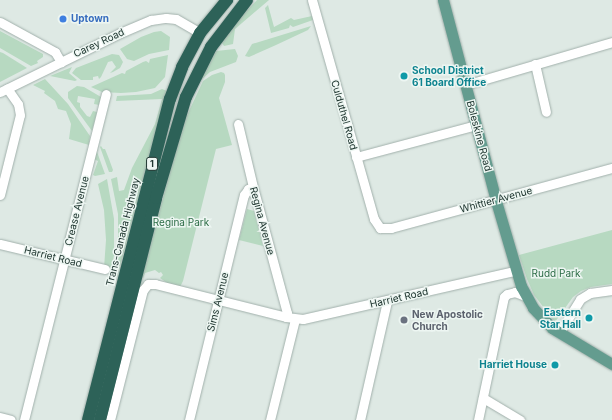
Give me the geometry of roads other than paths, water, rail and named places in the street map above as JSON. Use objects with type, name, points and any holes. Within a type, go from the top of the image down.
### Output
[{"type":"highway","name":"1","points":[[200,33],[227,0]]},
{"type":"highway","name":"1","points":[[100,420],[156,198],[179,115],[193,80],[219,35],[247,0]]},
{"type":"highway","name":"Trans-Canada Highway","points":[[88,420],[165,114],[173,88],[200,33]]},
{"type":"main road","name":"Boleskine Road","points":[[443,0],[515,271]]},
{"type":"main road","points":[[515,271],[525,296],[540,316],[559,333],[612,364]]},
{"type":"street","name":"Culduthel Road","points":[[312,0],[374,219],[380,228]]},
{"type":"street","name":"Carey Road","points":[[4,90],[120,33],[156,19],[176,19],[200,33]]},
{"type":"street","points":[[0,22],[55,52],[58,63]]},
{"type":"street","points":[[465,85],[612,42]]},
{"type":"street","points":[[535,64],[546,112]]},
{"type":"street","points":[[0,195],[20,115],[18,104],[4,90]]},
{"type":"street","name":"Crease Avenue","points":[[24,420],[106,94]]},
{"type":"street","name":"Regina Avenue","points":[[238,124],[253,187],[288,313],[291,318],[270,420]]},
{"type":"street","points":[[356,157],[476,125]]},
{"type":"street","name":"Whittier Avenue","points":[[380,228],[391,228],[612,168]]},
{"type":"street","name":"Sims Avenue","points":[[189,420],[244,195],[248,189],[253,187]]},
{"type":"street","name":"Harriet Road","points":[[0,244],[105,269]]},
{"type":"street","name":"Harriet Road","points":[[110,420],[143,290],[148,284],[155,284],[291,318],[311,318],[515,271]]},
{"type":"street","points":[[559,333],[577,302],[584,296],[590,293],[612,290]]},
{"type":"street","points":[[478,420],[504,297],[507,294],[515,292],[525,296]]},
{"type":"street","points":[[360,420],[387,301]]},
{"type":"street","points":[[483,398],[520,420]]},
{"type":"street","points":[[0,417],[11,420]]},
{"type":"place","name":"Uptown","points":[[63,19]]},
{"type":"place","name":"School District 61 Board Office","points":[[404,76]]},
{"type":"place","name":"Eastern Star Hall","points":[[589,318]]},
{"type":"place","name":"New Apostolic Church","points":[[404,320]]},
{"type":"place","name":"Harriet House","points":[[555,365]]},
{"type":"park label","name":"Regina Park","points":[[181,223]]},
{"type":"park label","name":"Rudd Park","points":[[556,274]]}]
